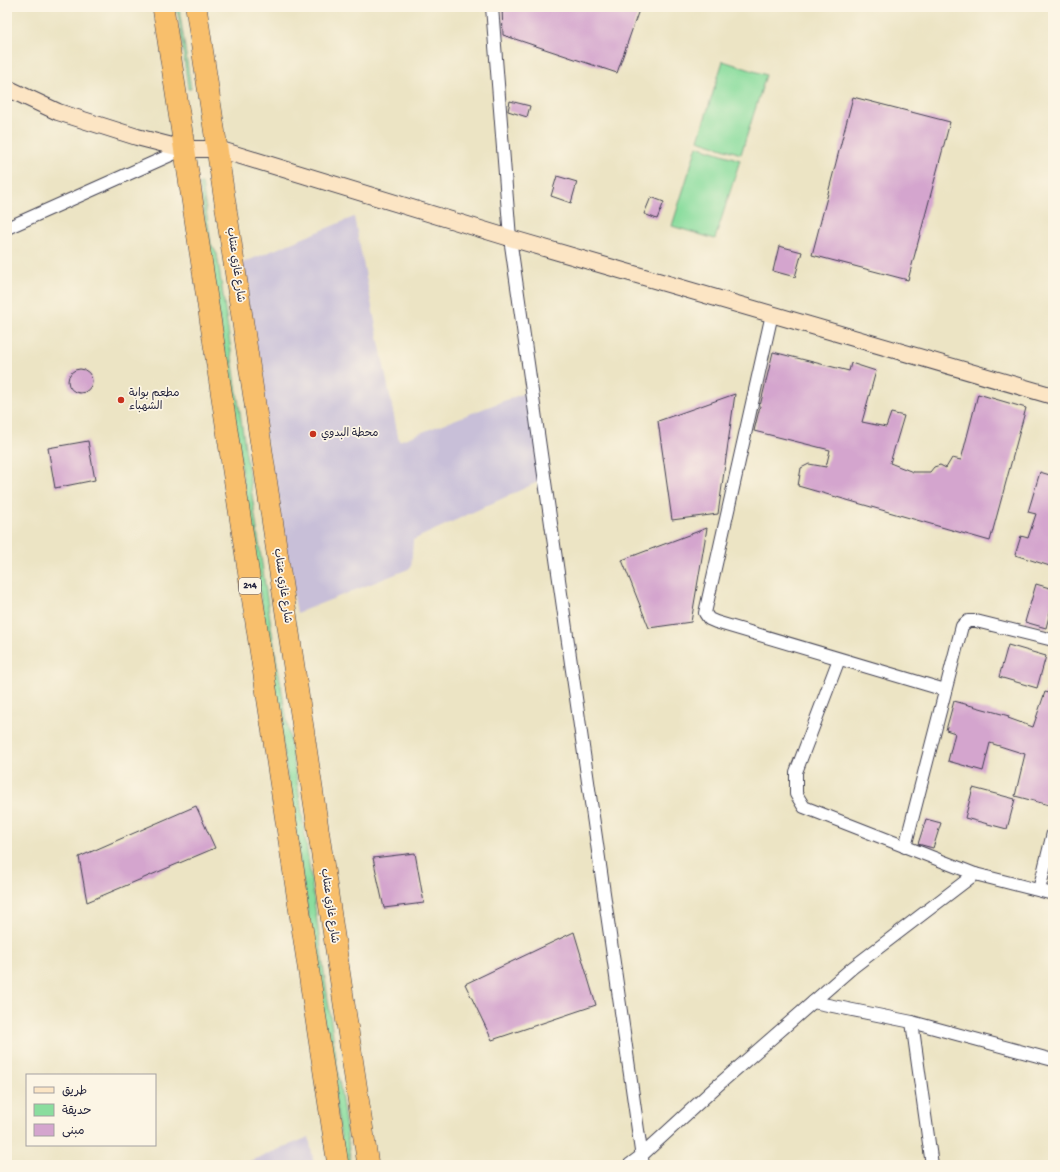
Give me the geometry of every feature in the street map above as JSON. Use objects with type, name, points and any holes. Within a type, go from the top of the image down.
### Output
[{"type":"highway","name":"214","points":[[163,7],[338,1165]]},
{"type":"highway","name":"شارع غازي عنتاب","points":[[196,7],[368,1165]]},
{"type":"street","points":[[492,7],[510,238],[642,1161]]},
{"type":"street","points":[[7,88],[58,112],[137,138],[184,149],[218,149],[510,238],[1053,396]]},
{"type":"street","points":[[7,228],[184,149]]},
{"type":"street","points":[[772,314],[705,613],[709,619],[716,622],[945,690]]},
{"type":"street","points":[[905,847],[960,630],[968,621],[976,621],[1053,640]]},
{"type":"street","points":[[839,659],[796,772],[796,794],[804,807],[975,874],[1053,894]]},
{"type":"street","points":[[1039,890],[1053,833]]},
{"type":"street","points":[[629,1165],[642,1161],[717,1086],[852,968],[975,874]]},
{"type":"street","points":[[813,1002],[912,1022],[1053,1060]]},
{"type":"street","points":[[912,1022],[932,1165]]},
{"type":"shaded area","points":[[354,217],[399,441],[532,390],[544,479],[413,540],[411,568],[297,613],[235,266]]},
{"type":"shaded area","points":[[309,1137],[314,1165],[240,1165]]},
{"type":"green space","points":[[173,7],[179,7],[191,89],[188,89],[178,14]]},
{"type":"green space","points":[[723,61],[766,75],[741,154],[698,140]]},
{"type":"green space","points":[[697,146],[740,160],[715,239],[672,226]]},
{"type":"green space","points":[[199,183],[202,183],[211,244],[217,254],[271,626],[300,800],[351,1165],[345,1165]]},
{"type":"building","points":[[502,7],[640,7],[617,73],[503,35]]},
{"type":"building","points":[[853,97],[950,122],[908,280],[812,255]]},
{"type":"building","points":[[510,101],[530,106],[527,117],[508,111]]},
{"type":"building","points":[[557,176],[577,182],[571,203],[551,196]]},
{"type":"building","points":[[651,197],[664,202],[657,219],[644,214]]},
{"type":"building","points":[[779,246],[802,252],[795,277],[773,271]]},
{"type":"building","points":[[773,352],[849,371],[851,363],[876,371],[862,422],[886,427],[891,413],[904,416],[890,463],[913,472],[930,472],[934,467],[940,465],[946,468],[952,458],[961,460],[978,394],[1026,408],[990,541],[798,486],[801,468],[809,464],[826,467],[830,450],[754,431]]},
{"type":"building","points":[[80,369],[89,372],[92,381],[89,390],[80,393],[71,390],[68,381],[71,372]]},
{"type":"building","points":[[735,394],[718,514],[672,520],[658,421]]},
{"type":"building","points":[[88,441],[95,480],[55,488],[48,448]]},
{"type":"building","points":[[1040,472],[1053,476],[1053,567],[1015,555],[1021,536],[1028,538],[1036,514],[1028,512]]},
{"type":"building","points":[[707,528],[691,622],[649,628],[622,560]]},
{"type":"building","points":[[1036,584],[1053,589],[1053,601],[1046,628],[1025,622]]},
{"type":"building","points":[[1008,645],[1046,656],[1037,688],[999,677]]},
{"type":"building","points":[[1045,692],[1053,694],[1053,806],[1015,796],[1025,754],[990,743],[983,771],[948,761],[955,733],[946,730],[954,701],[1009,716],[1008,718],[1033,727]]},
{"type":"building","points":[[973,788],[1015,799],[1007,829],[965,818]]},
{"type":"building","points":[[196,806],[215,848],[87,902],[79,857]]},
{"type":"building","points":[[926,819],[941,823],[933,848],[918,844]]},
{"type":"building","points":[[415,853],[424,903],[384,908],[373,858]]},
{"type":"building","points":[[574,932],[596,1005],[492,1040],[465,984]]},
{"type":"place","name":"مطعم بوابة الشهباء","points":[[121,400]]},
{"type":"place","name":"محطة البدوي","points":[[313,434]]}]
